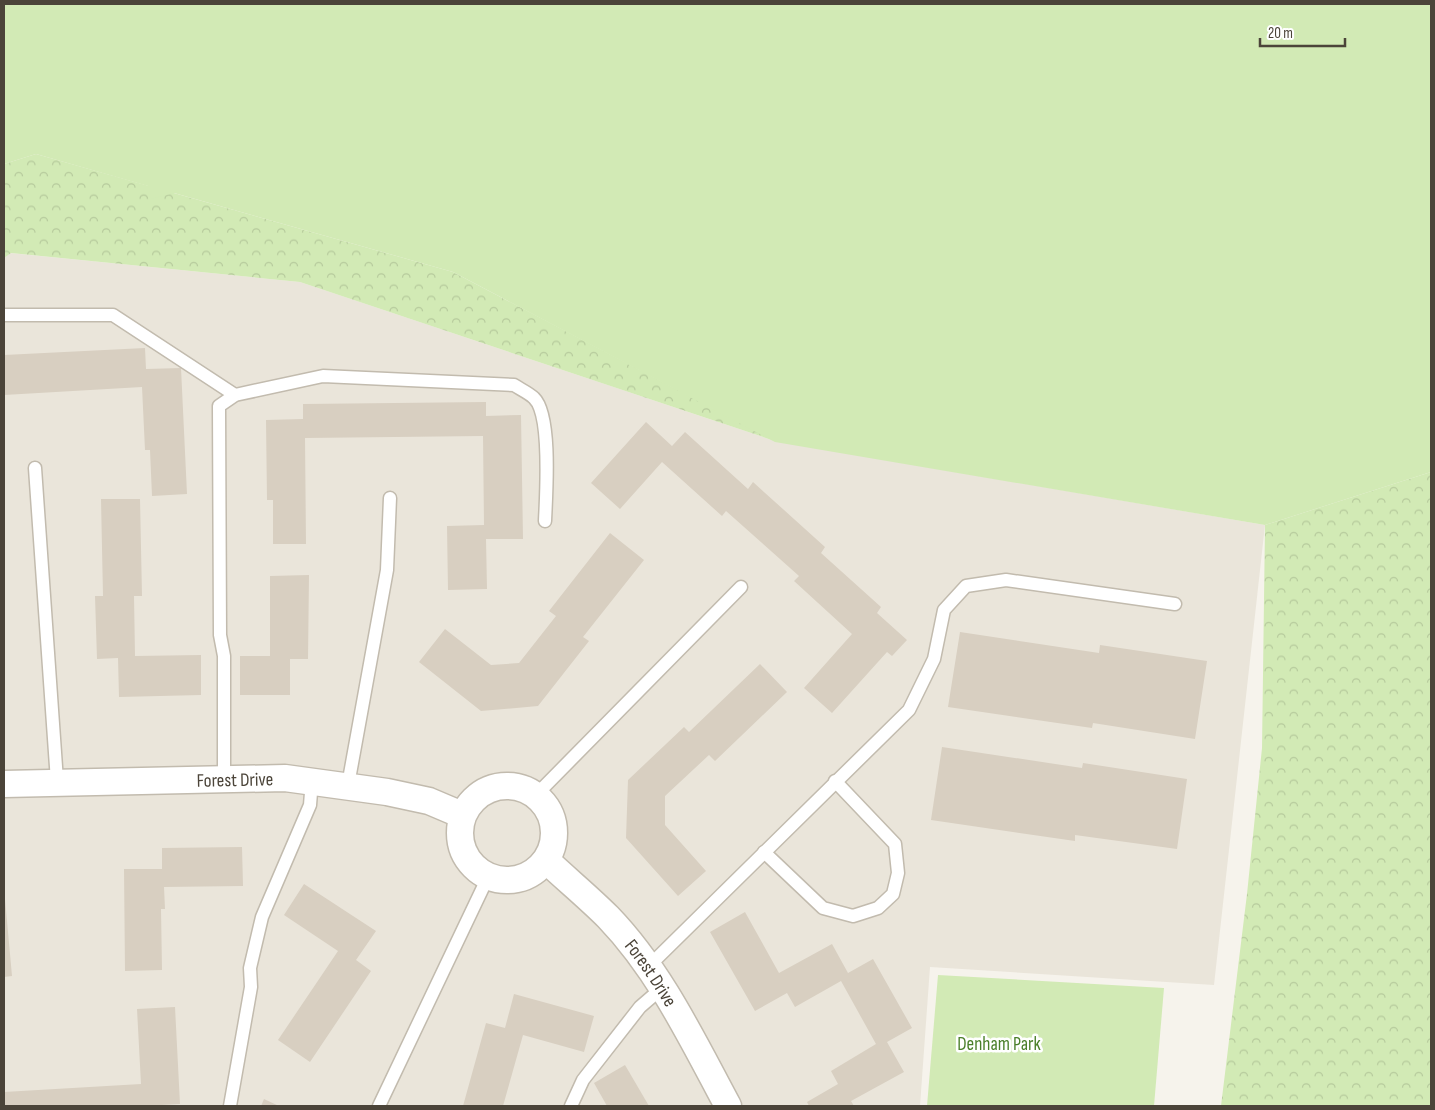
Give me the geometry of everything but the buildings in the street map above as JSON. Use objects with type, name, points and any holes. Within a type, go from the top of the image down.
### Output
[{"type":"street","name":"Forest Drive","points":[[4,784],[285,778],[348,785],[429,801],[462,815]]},
{"type":"street","points":[[508,785],[523,788],[536,795],[546,805],[552,818],[554,833],[552,847],[546,860],[535,871],[522,878],[508,880],[488,877],[479,872],[467,861],[460,846],[459,830],[462,815],[470,802],[480,793],[494,787],[508,785]]},
{"type":"street","name":"Forest Drive","points":[[546,860],[608,917],[648,967],[672,1004],[728,1106]]},
{"type":"lane","points":[[4,315],[112,315],[236,395]]},
{"type":"lane","points":[[224,778],[224,656],[220,635],[220,406],[236,395],[323,376],[514,385],[535,398],[544,420],[547,472],[545,521]]},
{"type":"lane","points":[[35,468],[57,782]]},
{"type":"lane","points":[[348,785],[387,570],[390,498]]},
{"type":"lane","points":[[648,967],[909,710],[934,659],[944,610],[966,586],[1006,580],[1175,604]]},
{"type":"lane","points":[[536,795],[741,588]]},
{"type":"lane","points":[[230,1106],[251,987],[250,968],[262,917],[310,805],[312,780]]},
{"type":"lane","points":[[764,852],[823,908],[852,916],[878,908],[893,894],[898,873],[895,844],[836,781]]},
{"type":"lane","points":[[379,1106],[488,877]]},
{"type":"lane","points":[[571,1106],[582,1080],[640,1007],[662,988]]},
{"type":"shaded area","points":[[10,253],[300,282],[775,441],[1265,525],[1214,985],[930,967],[920,1106],[4,1106],[4,258]]},
{"type":"green space","points":[[4,4],[1431,4],[1431,472],[1265,525],[775,442],[453,272],[174,193],[151,199],[148,186],[36,154],[4,164]]},
{"type":"green space","points":[[36,154],[453,272],[775,441],[300,282],[11,253],[4,258],[4,164]]},
{"type":"green space","points":[[1431,472],[1431,1106],[1221,1106],[1247,894],[1262,748],[1265,525]]},
{"type":"green space","name":"Denham Park","points":[[938,975],[1164,988],[1154,1106],[927,1106]]}]
